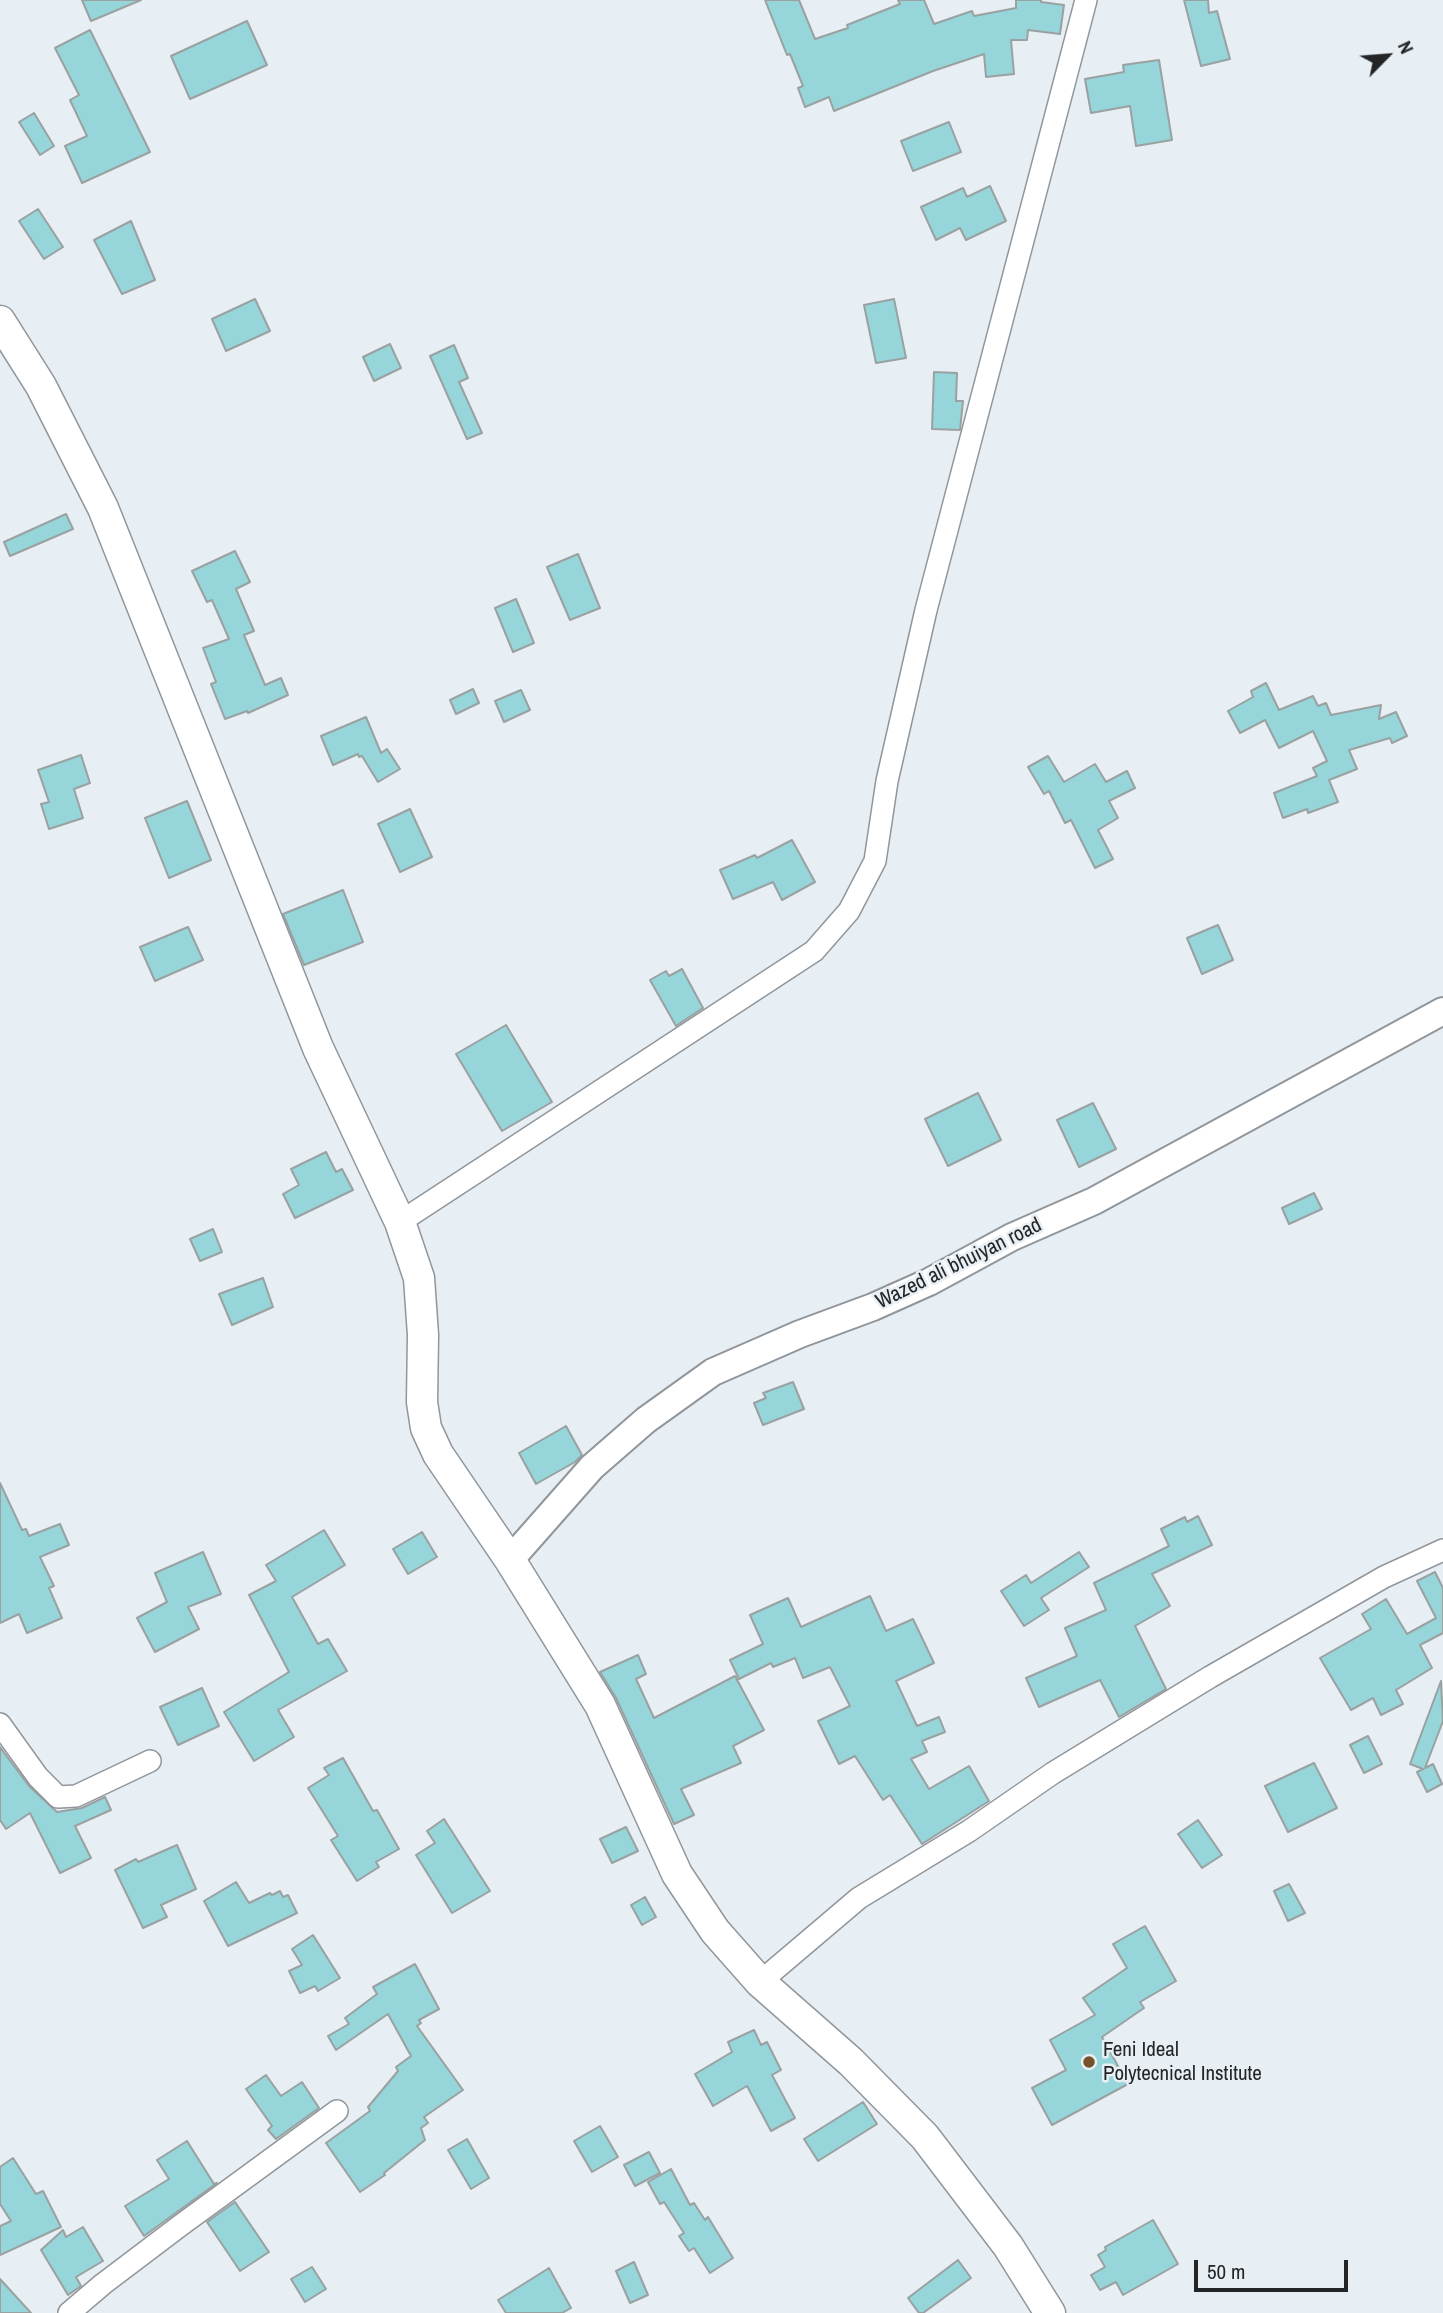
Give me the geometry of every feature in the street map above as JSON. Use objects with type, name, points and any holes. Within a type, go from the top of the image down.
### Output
[{"type":"main road","points":[[0,321],[41,386],[103,508],[318,1048],[400,1222],[419,1278],[423,1335],[422,1402],[426,1428],[438,1454],[510,1560],[600,1705],[677,1874],[715,1931],[760,1982],[851,2062],[925,2137],[1008,2246],[1051,2313]]},
{"type":"street","points":[[400,1222],[814,951],[849,911],[875,861],[887,781],[926,610],[1086,0]]},
{"type":"street","name":"Wazed ali bhuiyan road","points":[[510,1560],[592,1467],[646,1420],[713,1373],[800,1334],[873,1307],[929,1282],[1012,1237],[1094,1201],[1443,1011]]},
{"type":"street","points":[[760,1982],[859,1898],[969,1831],[1053,1773],[1384,1577],[1443,1550]]},
{"type":"street","points":[[0,1724],[37,1777],[58,1797],[76,1796],[150,1761]]},
{"type":"street","points":[[69,2313],[170,2233],[337,2111]]},
{"type":"building","points":[[82,0],[141,0],[91,21]]},
{"type":"building","points":[[765,0],[799,0],[815,39],[848,28],[847,25],[900,4],[898,0],[924,0],[934,24],[972,11],[974,16],[1016,8],[1016,0],[1041,0],[1064,5],[1060,34],[1028,30],[1027,40],[1011,40],[1014,74],[986,77],[984,54],[933,71],[834,111],[829,97],[805,107],[798,88],[803,86],[790,54],[787,55]]},
{"type":"building","points":[[1184,0],[1208,0],[1209,13],[1217,11],[1230,59],[1201,66]]},
{"type":"building","points":[[247,21],[267,65],[190,99],[171,56]]},
{"type":"building","points":[[90,30],[150,152],[82,183],[65,146],[87,136],[70,100],[79,95],[55,48]]},
{"type":"building","points":[[1159,60],[1172,140],[1136,146],[1130,106],[1091,113],[1085,79],[1124,72],[1123,65]]},
{"type":"building","points":[[34,113],[54,146],[40,155],[19,122]]},
{"type":"building","points":[[949,122],[961,152],[913,171],[901,141]]},
{"type":"building","points":[[990,186],[1006,221],[966,240],[960,228],[936,240],[921,207],[963,188],[967,197]]},
{"type":"building","points":[[38,209],[63,247],[44,259],[19,221]]},
{"type":"building","points":[[131,221],[155,280],[122,294],[94,240]]},
{"type":"building","points":[[255,299],[270,331],[226,351],[212,319]]},
{"type":"building","points":[[894,299],[906,358],[876,363],[864,305]]},
{"type":"building","points":[[390,344],[401,368],[374,381],[363,357]]},
{"type":"building","points":[[454,345],[468,378],[459,382],[482,433],[467,439],[430,356]]},
{"type":"building","points":[[934,372],[957,373],[956,401],[963,401],[960,430],[932,429]]},
{"type":"building","points":[[66,514],[73,529],[10,556],[4,542]]},
{"type":"building","points":[[235,551],[250,582],[236,589],[254,631],[244,635],[265,685],[281,678],[288,695],[248,713],[247,711],[225,719],[211,684],[216,682],[203,648],[229,639],[212,600],[207,602],[192,571]]},
{"type":"building","points":[[578,554],[600,608],[570,620],[547,567]]},
{"type":"building","points":[[516,599],[534,643],[513,652],[495,608]]},
{"type":"building","points":[[1266,683],[1279,710],[1313,696],[1318,706],[1326,703],[1331,715],[1381,705],[1379,719],[1396,712],[1407,736],[1392,743],[1390,738],[1349,750],[1357,769],[1329,780],[1338,802],[1308,813],[1307,809],[1283,818],[1274,793],[1317,776],[1313,768],[1327,761],[1313,731],[1279,748],[1265,720],[1240,733],[1228,711],[1253,697],[1251,691]]},
{"type":"building","points":[[473,689],[479,703],[456,714],[450,700]]},
{"type":"building","points":[[521,690],[530,710],[504,722],[495,701]]},
{"type":"building","points":[[366,717],[381,753],[387,749],[400,769],[378,782],[358,754],[333,765],[321,736]]},
{"type":"building","points":[[81,755],[90,783],[74,789],[83,818],[49,829],[41,804],[49,802],[38,770]]},
{"type":"building","points":[[1048,756],[1064,782],[1095,764],[1106,782],[1127,771],[1135,788],[1109,801],[1118,818],[1098,830],[1113,859],[1095,868],[1071,820],[1065,823],[1049,791],[1044,794],[1028,767]]},
{"type":"building","points":[[187,801],[211,860],[169,878],[145,818]]},
{"type":"building","points":[[410,809],[432,857],[400,872],[378,824]]},
{"type":"building","points":[[792,840],[815,882],[782,900],[773,882],[733,899],[720,870],[755,855],[757,858]]},
{"type":"building","points":[[343,890],[363,942],[304,965],[283,914]]},
{"type":"building","points":[[1218,925],[1233,960],[1202,974],[1187,938]]},
{"type":"building","points":[[188,927],[203,960],[155,981],[140,947]]},
{"type":"building","points":[[682,969],[703,1008],[676,1026],[650,980],[666,971],[669,976]]},
{"type":"building","points":[[506,1025],[552,1102],[502,1131],[456,1054]]},
{"type":"building","points":[[978,1093],[1001,1140],[948,1166],[925,1119]]},
{"type":"building","points":[[1093,1103],[1116,1149],[1079,1167],[1057,1120]]},
{"type":"building","points":[[326,1152],[336,1172],[342,1169],[353,1190],[295,1218],[283,1194],[299,1185],[291,1169]]},
{"type":"building","points":[[1314,1193],[1322,1209],[1289,1224],[1282,1208]]},
{"type":"building","points":[[213,1229],[222,1252],[200,1261],[190,1239]]},
{"type":"building","points":[[263,1278],[273,1307],[232,1325],[219,1294]]},
{"type":"building","points":[[793,1382],[804,1409],[763,1425],[754,1403],[766,1398],[763,1393]]},
{"type":"building","points":[[566,1426],[582,1455],[575,1462],[536,1484],[519,1453]]},
{"type":"building","points":[[0,1483],[22,1530],[26,1529],[29,1536],[60,1524],[69,1545],[40,1557],[54,1586],[49,1588],[62,1618],[27,1633],[19,1614],[0,1623]]},
{"type":"building","points":[[1198,1516],[1212,1545],[1152,1574],[1170,1606],[1135,1626],[1166,1689],[1119,1717],[1100,1680],[1039,1707],[1026,1678],[1077,1656],[1065,1628],[1106,1610],[1094,1583],[1169,1546],[1161,1529],[1185,1517],[1187,1522]]},
{"type":"building","points":[[324,1530],[345,1565],[292,1597],[318,1644],[328,1639],[347,1671],[278,1710],[294,1737],[254,1761],[224,1712],[289,1672],[249,1595],[276,1581],[266,1565]]},
{"type":"building","points":[[422,1532],[437,1557],[408,1574],[393,1549]]},
{"type":"building","points":[[203,1552],[221,1594],[188,1607],[199,1629],[155,1652],[137,1618],[167,1602],[155,1573]]},
{"type":"building","points":[[1079,1552],[1089,1567],[1041,1598],[1049,1610],[1024,1626],[1001,1591],[1026,1575],[1031,1583]]},
{"type":"building","points":[[1435,1572],[1443,1588],[1443,1633],[1420,1645],[1432,1668],[1396,1690],[1403,1704],[1381,1715],[1373,1698],[1351,1710],[1320,1658],[1371,1629],[1362,1614],[1386,1599],[1407,1634],[1436,1618],[1417,1581]]},
{"type":"building","points":[[870,1596],[886,1631],[913,1619],[934,1663],[896,1681],[917,1726],[939,1717],[945,1732],[922,1741],[927,1752],[911,1759],[929,1789],[969,1766],[989,1801],[922,1844],[890,1795],[883,1800],[855,1756],[839,1764],[818,1721],[850,1706],[830,1667],[803,1678],[795,1658],[773,1667],[771,1663],[739,1679],[730,1660],[763,1644],[750,1615],[788,1598],[801,1627]]},
{"type":"building","points":[[638,1655],[646,1674],[636,1679],[654,1718],[735,1676],[764,1730],[733,1746],[741,1763],[681,1789],[694,1815],[674,1824],[616,1698],[600,1672]]},
{"type":"building","points":[[1441,1681],[1443,1721],[1425,1768],[1433,1764],[1442,1784],[1427,1792],[1417,1772],[1423,1769],[1410,1764]]},
{"type":"building","points":[[202,1688],[219,1726],[178,1745],[160,1707]]},
{"type":"building","points":[[1368,1736],[1382,1764],[1364,1773],[1350,1745]]},
{"type":"building","points":[[0,1747],[29,1786],[57,1812],[82,1808],[105,1797],[111,1810],[75,1826],[91,1858],[60,1873],[30,1813],[6,1829],[0,1820]]},
{"type":"building","points":[[343,1758],[373,1811],[377,1810],[399,1849],[376,1862],[379,1867],[357,1881],[331,1840],[338,1836],[308,1788],[329,1775],[324,1768]]},
{"type":"building","points":[[1314,1763],[1337,1808],[1288,1832],[1265,1786]]},
{"type":"building","points":[[444,1819],[490,1891],[452,1913],[416,1855],[435,1843],[427,1831]]},
{"type":"building","points":[[1198,1820],[1222,1855],[1202,1868],[1178,1834]]},
{"type":"building","points":[[626,1827],[638,1851],[612,1863],[600,1839]]},
{"type":"building","points":[[177,1845],[196,1889],[161,1905],[167,1917],[143,1928],[115,1870],[136,1859],[138,1862]]},
{"type":"building","points":[[236,1882],[249,1903],[280,1891],[283,1897],[288,1895],[297,1913],[228,1946],[204,1901]]},
{"type":"building","points":[[1289,1884],[1305,1913],[1288,1921],[1274,1891]]},
{"type":"building","points":[[645,1897],[656,1917],[642,1925],[631,1905]]},
{"type":"building","points":[[1145,1926],[1176,1981],[1140,2002],[1144,2008],[1102,2037],[1128,2084],[1052,2125],[1032,2088],[1066,2070],[1050,2040],[1095,2015],[1083,1998],[1127,1968],[1113,1944]]},
{"type":"building","points":[[313,1935],[340,1978],[318,1991],[315,1986],[300,1993],[289,1971],[302,1965],[292,1949]]},
{"type":"building","points":[[415,1964],[439,2009],[419,2020],[421,2023],[417,2026],[463,2090],[424,2117],[428,2123],[421,2128],[425,2140],[384,2173],[385,2175],[360,2192],[326,2143],[370,2111],[368,2107],[398,2071],[396,2067],[411,2056],[388,2014],[336,2050],[328,2036],[349,2024],[345,2018],[377,1994],[373,1987]]},
{"type":"building","points":[[754,2030],[761,2045],[767,2042],[781,2070],[772,2075],[795,2118],[771,2131],[747,2086],[713,2106],[695,2074],[732,2052],[728,2042]]},
{"type":"building","points":[[266,2075],[281,2096],[302,2082],[319,2108],[276,2139],[268,2130],[272,2126],[246,2089]]},
{"type":"building","points":[[863,2102],[877,2124],[818,2161],[804,2139]]},
{"type":"building","points":[[600,2126],[618,2157],[592,2172],[574,2141]]},
{"type":"building","points":[[467,2139],[489,2178],[471,2189],[448,2150]]},
{"type":"building","points":[[187,2141],[214,2184],[217,2183],[144,2236],[125,2206],[169,2179],[157,2160]]},
{"type":"building","points":[[649,2152],[660,2173],[635,2186],[624,2165]]},
{"type":"building","points":[[13,2158],[36,2194],[43,2191],[61,2227],[0,2255],[0,2226],[11,2221],[0,2204],[0,2167]]},
{"type":"building","points":[[671,2169],[690,2205],[694,2203],[705,2220],[708,2217],[733,2258],[710,2273],[694,2248],[689,2251],[679,2236],[684,2233],[664,2202],[660,2204],[648,2182]]},
{"type":"building","points":[[235,2202],[269,2252],[240,2271],[207,2222]]},
{"type":"building","points":[[1153,2220],[1178,2264],[1123,2295],[1116,2282],[1100,2290],[1091,2275],[1105,2267],[1098,2255],[1106,2250],[1105,2247]]},
{"type":"building","points":[[83,2227],[103,2261],[76,2277],[81,2286],[68,2295],[41,2250],[63,2230],[66,2237]]},
{"type":"building","points":[[958,2260],[971,2278],[923,2313],[919,2313],[908,2298]]},
{"type":"building","points":[[634,2262],[648,2295],[630,2303],[616,2271]]},
{"type":"building","points":[[312,2267],[326,2289],[305,2302],[291,2279]]},
{"type":"building","points":[[549,2268],[571,2308],[562,2313],[506,2313],[498,2300]]},
{"type":"building","points":[[0,2279],[31,2313],[0,2313]]},
{"type":"place","name":"Feni Ideal Polytecnical Institute","points":[[1089,2062]]}]
